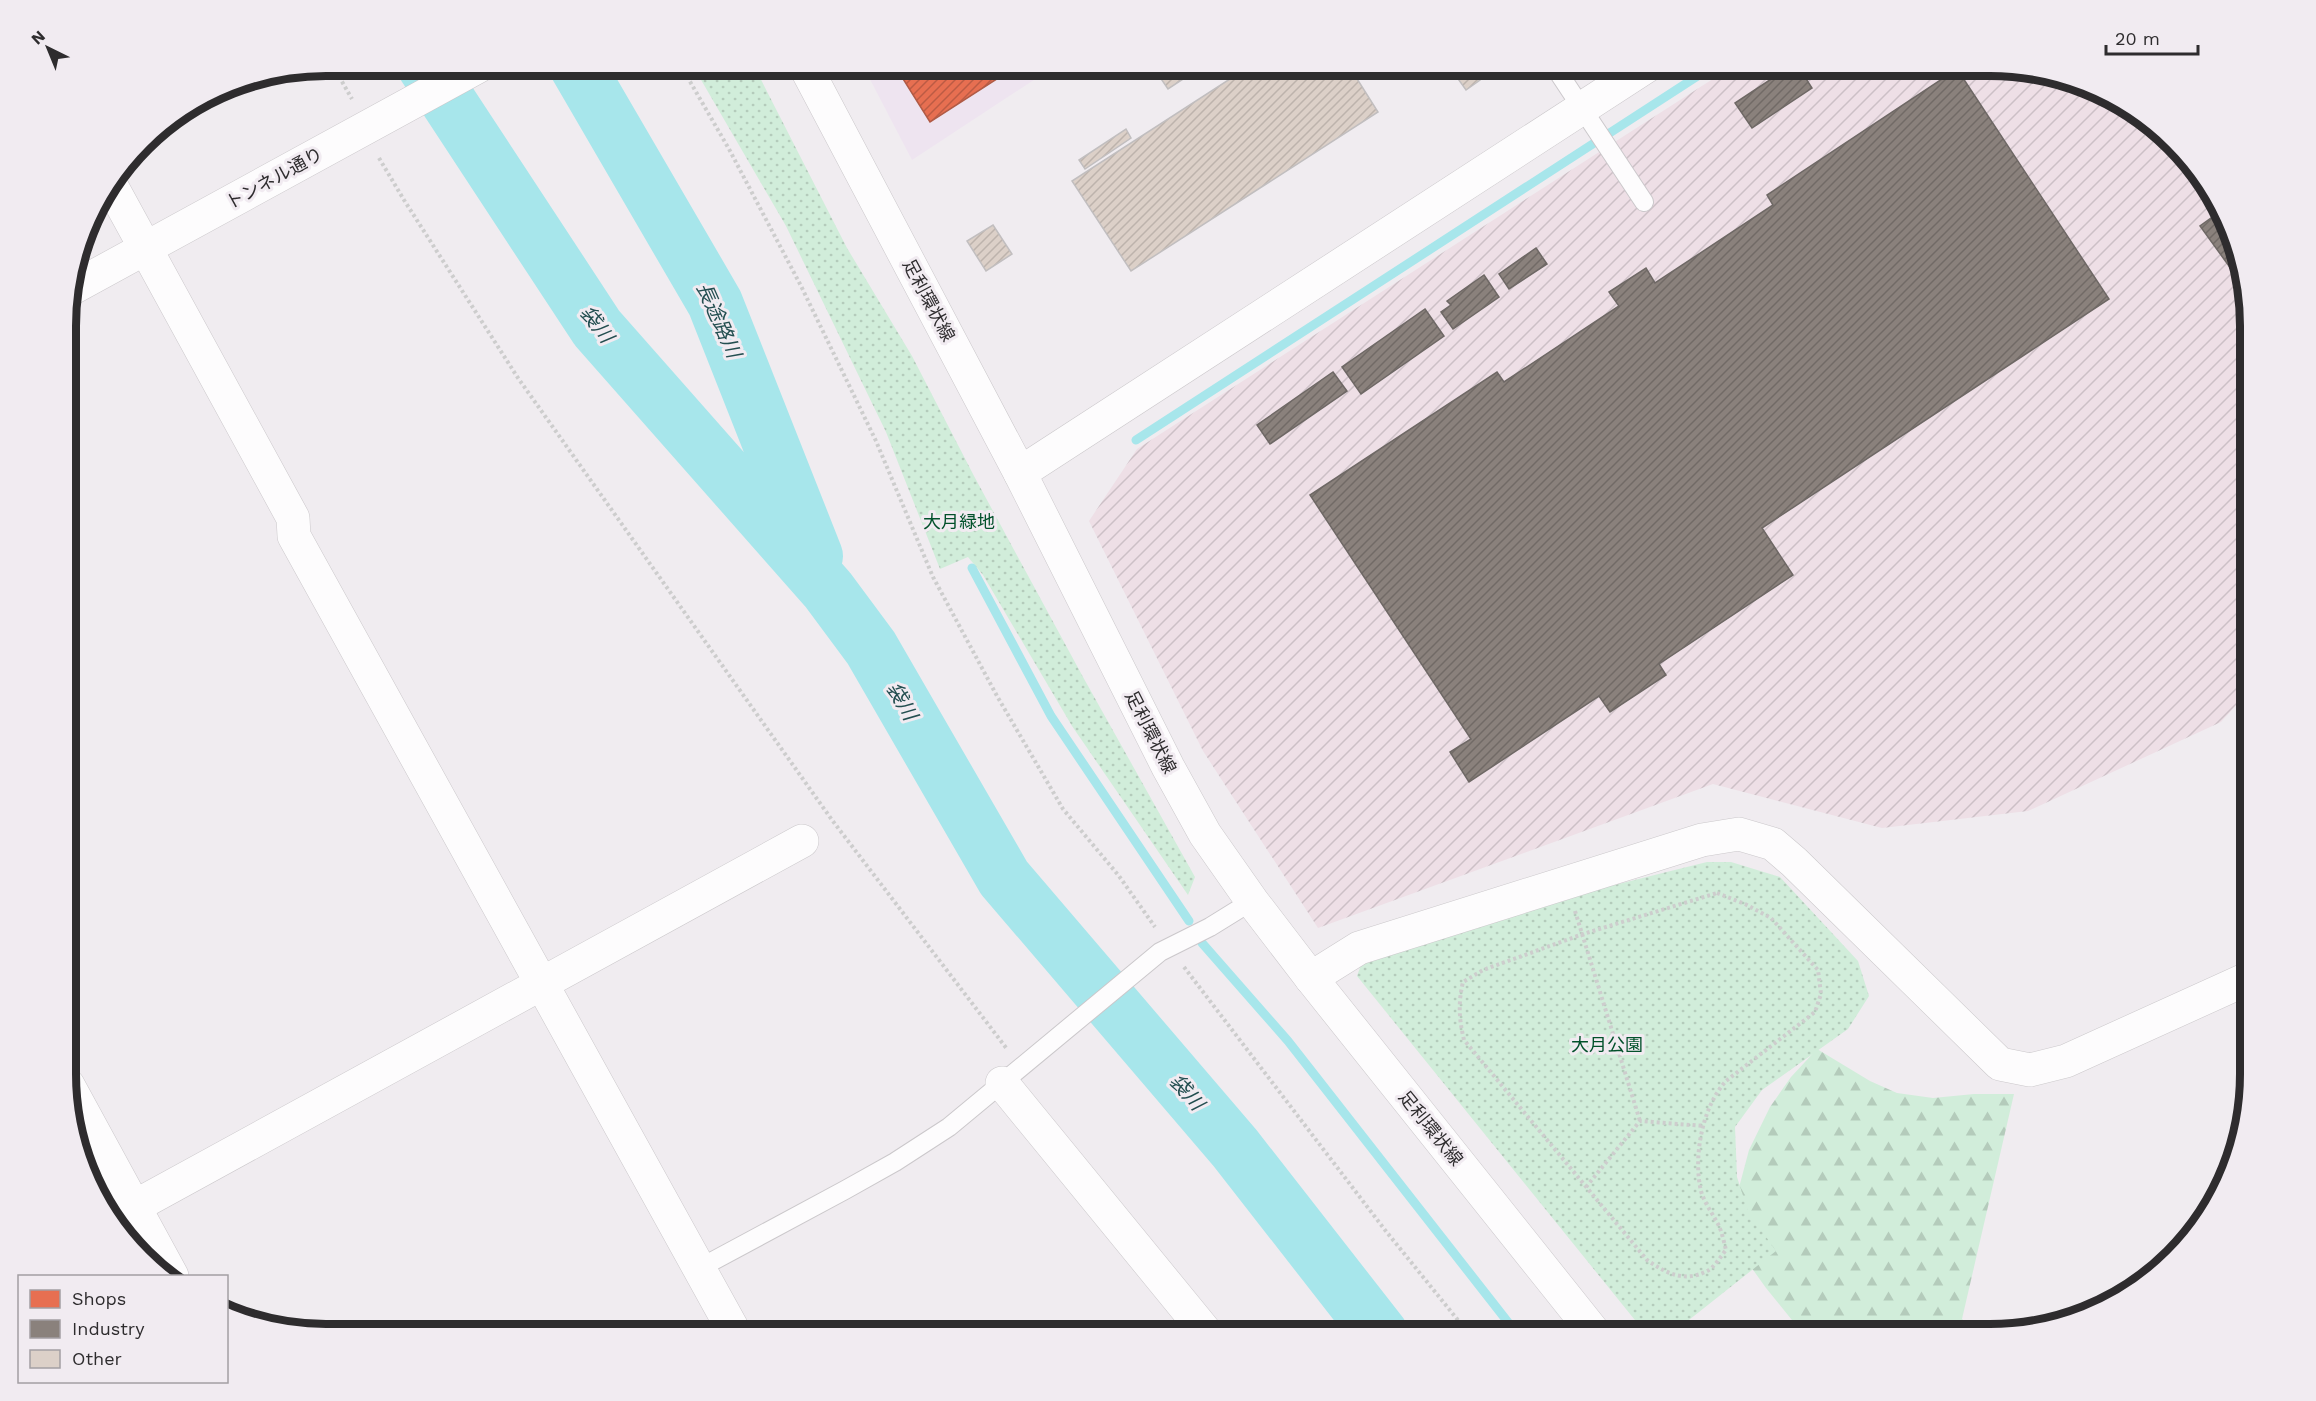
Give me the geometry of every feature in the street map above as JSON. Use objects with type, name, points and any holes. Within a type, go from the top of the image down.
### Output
[{"type":"street","name":"トンネル通り","points":[[80,284],[461,76]]},
{"type":"street","name":"足利環状線","points":[[810,76],[1020,473],[1168,767],[1205,834],[1252,902],[1311,978],[1587,1324]]},
{"type":"street","points":[[1020,473],[1632,76]]},
{"type":"street","points":[[115,193],[293,518],[294,536],[730,1324]]},
{"type":"street","points":[[1311,978],[1359,948],[1702,840],[1739,834],[1773,844],[1794,862],[2000,1064],[2030,1070],[2066,1061],[2240,982]]},
{"type":"street","points":[[122,1213],[802,841]]},
{"type":"street","points":[[1013,1065],[1200,1324]]},
{"type":"street","points":[[80,1113],[122,1213],[160,1261]]},
{"type":"lane","points":[[1561,76],[1644,202]]},
{"type":"lane","points":[[698,1269],[895,1162],[949,1127],[1013,1065],[1160,952],[1210,927],[1252,902]]},
{"type":"path","points":[[339,76],[353,102]]},
{"type":"path","points":[[687,76],[729,149],[801,286],[876,441],[933,577],[997,696],[1063,809],[1119,876],[1158,931]]},
{"type":"path","points":[[377,153],[404,200],[518,378],[825,810],[1013,1065]]},
{"type":"path","points":[[1717,893],[1771,918],[1818,969],[1821,994],[1815,1012],[1726,1081],[1716,1092],[1704,1126],[1698,1166],[1701,1192],[1719,1227],[1726,1250],[1709,1271],[1682,1278],[1664,1271],[1647,1260],[1464,1040],[1458,1017],[1459,999],[1464,982],[1483,970],[1582,934],[1717,893]]},
{"type":"path","points":[[1573,906],[1640,1121]]},
{"type":"path","points":[[1178,959],[1385,1230],[1461,1324]]},
{"type":"path","points":[[1640,1121],[1704,1126]]},
{"type":"path","points":[[1586,1187],[1640,1121]]},
{"type":"shaded area","points":[[868,76],[1040,76],[912,160]]},
{"type":"shaded area","points":[[1717,76],[1990,76],[2039,81],[2100,102],[2129,119],[2154,138],[2188,174],[2206,201],[2221,231],[2231,261],[2240,326],[2240,701],[2221,722],[2028,811],[1882,828],[1713,784],[1318,928],[1203,751],[1089,521],[1137,449]]},
{"type":"green space","name":"大月緑地","points":[[699,76],[759,76],[847,248],[912,356],[1083,677],[1195,877],[1188,895],[1072,726],[983,575],[968,557],[940,569],[886,432],[786,226]]},
{"type":"green space","name":"大月公園","points":[[1707,862],[1731,862],[1780,877],[1858,961],[1869,996],[1848,1029],[1762,1090],[1735,1127],[1737,1177],[1748,1211],[1776,1251],[1684,1324],[1638,1324],[1357,976],[1362,962],[1570,896]]},
{"type":"green space","points":[[1817,1049],[1870,1081],[1897,1093],[1933,1098],[1974,1094],[2014,1094],[1962,1319],[1967,1324],[1795,1324],[1746,1260],[1737,1195],[1749,1150],[1770,1107],[1791,1077]]},
{"type":"building: Shops","points":[[901,76],[1001,76],[930,122]]},
{"type":"building: Industry","points":[[1776,76],[1804,76],[1812,88],[1752,128],[1735,103]]},
{"type":"building: Industry","points":[[1946,76],[1962,76],[2109,299],[1762,528],[1793,575],[1659,664],[1666,675],[1610,712],[1599,696],[1469,782],[1450,752],[1471,739],[1310,495],[1497,372],[1504,382],[1619,306],[1609,292],[1646,268],[1655,283],[1773,205],[1767,195]]},
{"type":"building: Industry","points":[[2211,218],[2216,225],[2218,224],[2234,273],[2200,226]]},
{"type":"building: Industry","points":[[1536,248],[1547,264],[1509,289],[1499,274]]},
{"type":"building: Industry","points":[[1484,275],[1499,297],[1453,329],[1441,312],[1451,305],[1447,301]]},
{"type":"building: Industry","points":[[1425,309],[1444,336],[1361,394],[1342,367]]},
{"type":"building: Industry","points":[[1333,372],[1347,391],[1270,444],[1257,425]]},
{"type":"building: Other","points":[[1159,76],[1188,76],[1168,89]]},
{"type":"building: Other","points":[[1235,76],[1355,76],[1378,112],[1131,271],[1072,181]]},
{"type":"building: Other","points":[[1456,76],[1477,76],[1480,80],[1466,90]]},
{"type":"building: Other","points":[[1126,129],[1131,138],[1085,169],[1079,160]]},
{"type":"building: Other","points":[[993,225],[1012,254],[986,271],[967,241]]},
{"type":"waterway","name":"袋川","points":[[432,76],[597,328],[828,590],[871,648],[1004,878],[1235,1148],[1372,1324]]},
{"type":"waterway","name":"長途路川","points":[[583,76],[715,303],[815,556]]},
{"type":"waterway","points":[[1136,440],[1698,76]]},
{"type":"waterway","points":[[972,568],[1051,716],[1189,921]]},
{"type":"waterway","points":[[1202,943],[1288,1041],[1509,1324]]}]
